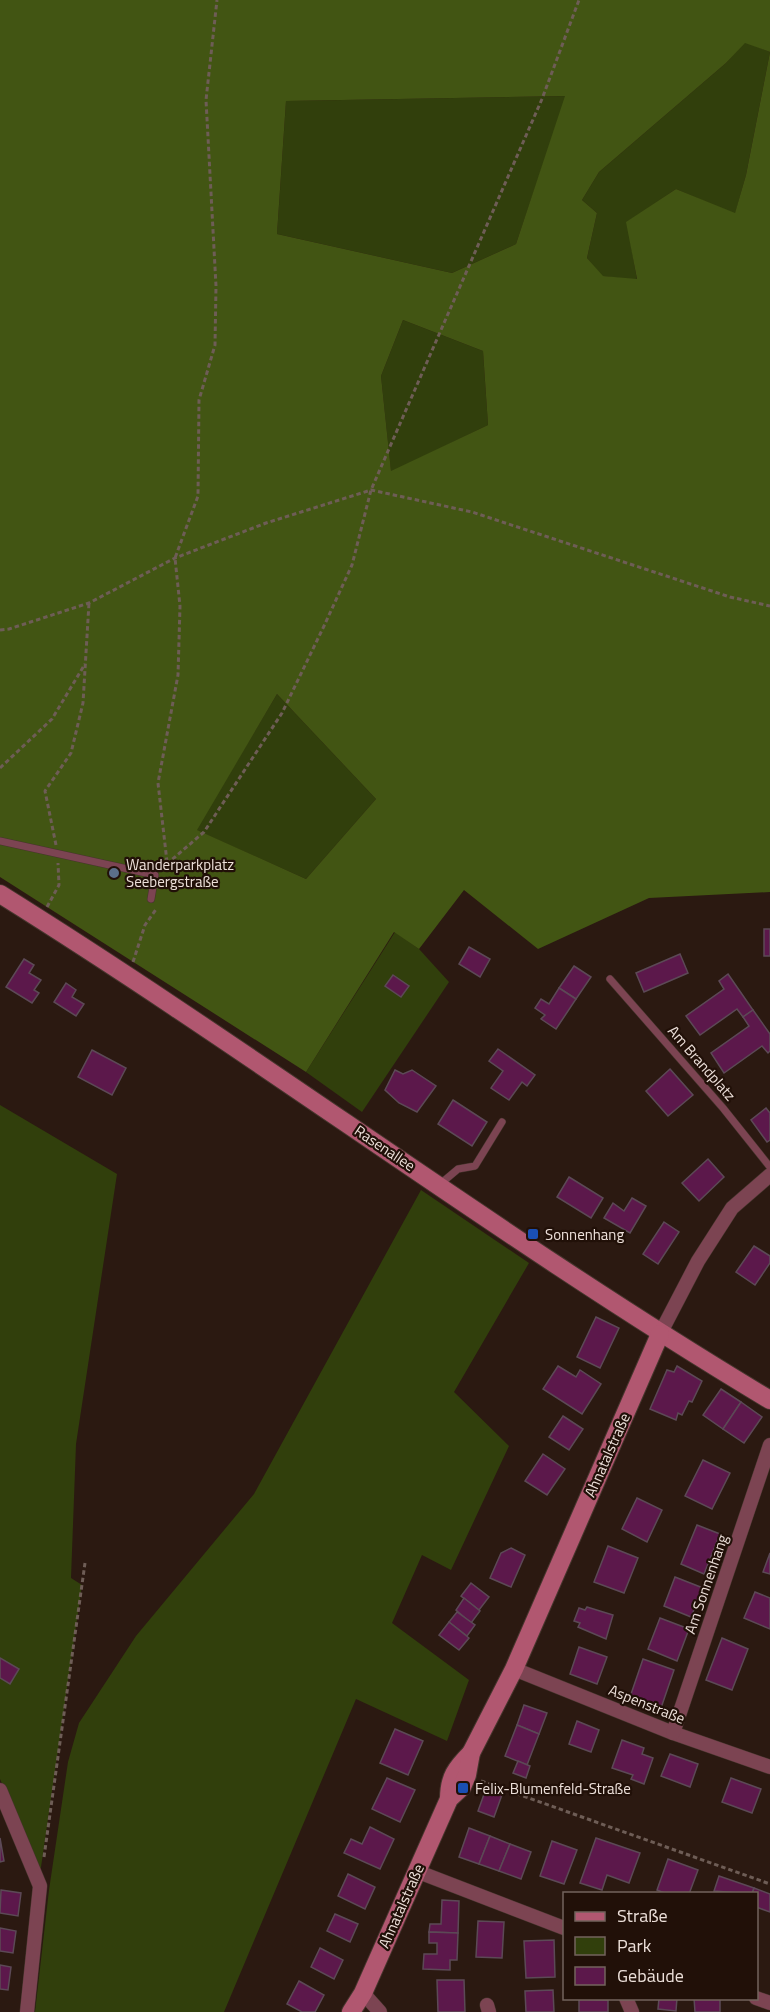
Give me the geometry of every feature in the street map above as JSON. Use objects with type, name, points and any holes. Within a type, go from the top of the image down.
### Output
[{"type":"main road","name":"Rasenallee","points":[[0,894],[660,1334],[770,1400]]},
{"type":"main road","name":"Ahnatalstraße","points":[[351,2012],[363,1993],[449,1799],[462,1787],[471,1753],[513,1669],[660,1334]]},
{"type":"main road","name":"Ahnatalstraße","points":[[449,1799],[449,1781],[454,1770],[471,1753]]},
{"type":"street","name":"Ahnatalstraße","points":[[660,1334],[698,1261],[732,1208],[770,1176]]},
{"type":"street","name":"Am Sonnenhang","points":[[673,1733],[770,1445]]},
{"type":"street","name":"Aspenstraße","points":[[513,1669],[673,1733],[770,1767]]},
{"type":"street","points":[[0,1790],[40,1886],[27,2012]]},
{"type":"street","points":[[416,1871],[563,1928]]},
{"type":"street","points":[[363,1993],[380,2012]]},
{"type":"lane","points":[[0,841],[156,875],[151,899]]},
{"type":"lane","name":"Am Brandplatz","points":[[610,980],[723,1108],[770,1167]]},
{"type":"lane","points":[[439,1185],[458,1169],[475,1166],[502,1122]]},
{"type":"path","points":[[217,0],[206,100],[216,286],[215,345],[199,400],[198,496],[175,558],[180,606],[178,675],[158,783],[167,862],[204,832],[282,713],[352,565],[371,490],[542,99],[579,0]]},
{"type":"path","points":[[0,630],[89,603],[175,558],[266,523],[371,490],[472,512],[730,597],[770,606]]},
{"type":"path","points":[[40,919],[59,885],[58,855],[45,791],[71,753],[83,703],[89,603]]},
{"type":"path","points":[[0,768],[52,718],[86,663]]},
{"type":"path","points":[[127,978],[145,925],[157,909],[151,899]]},
{"type":"path","points":[[40,1886],[85,1563]]},
{"type":"path","points":[[467,1775],[770,1884]]},
{"type":"green space","points":[[0,0],[770,0],[770,52],[770,892],[649,898],[538,949],[464,890],[419,949],[394,932],[306,1072],[0,877]],"holes":[[[745,43],[770,52],[746,175],[735,213],[676,189],[626,222],[637,279],[603,276],[587,258],[597,213],[582,200],[599,172],[726,63]],[[565,96],[516,244],[452,273],[277,234],[286,101]],[[403,320],[483,351],[488,425],[391,471],[381,376]],[[277,694],[376,799],[306,879],[197,830]]]},
{"type":"green space","points":[[745,42],[770,52],[746,175],[735,214],[676,189],[627,222],[637,280],[602,276],[587,258],[597,213],[582,200],[599,172],[726,63]]},
{"type":"green space","points":[[566,96],[516,244],[452,273],[277,234],[286,101]]},
{"type":"green space","points":[[403,320],[483,351],[488,425],[391,472],[381,376]]},
{"type":"green space","points":[[277,694],[376,799],[306,879],[196,830]]},
{"type":"green space","points":[[395,932],[419,949],[449,982],[362,1112],[306,1072]]},
{"type":"green space","points":[[0,1105],[117,1174],[76,1444],[71,1578],[82,1585],[40,1874],[0,1779]]},
{"type":"green space","points":[[421,1190],[529,1263],[454,1392],[509,1446],[451,1570],[422,1555],[392,1623],[469,1680],[447,1741],[356,1699],[224,2012],[35,2012],[49,1890],[68,1762],[79,1723],[136,1636],[254,1494]]},
{"type":"building","points":[[764,929],[770,929],[770,956],[764,956]]},
{"type":"building","points":[[469,947],[490,959],[480,977],[459,964]]},
{"type":"building","points":[[680,954],[688,973],[644,992],[636,973]]},
{"type":"building","points":[[24,959],[34,965],[29,973],[41,980],[34,990],[39,993],[32,1003],[6,987]]},
{"type":"building","points":[[574,966],[591,977],[576,999],[559,988]]},
{"type":"building","points":[[728,974],[753,1010],[743,1017],[737,1009],[700,1035],[686,1016],[724,989],[719,981]]},
{"type":"building","points":[[393,975],[409,986],[401,997],[385,986]]},
{"type":"building","points":[[66,983],[76,990],[72,997],[84,1004],[76,1016],[54,1002]]},
{"type":"building","points":[[559,988],[576,999],[556,1029],[541,1019],[545,1015],[535,1008],[541,999],[549,1004]]},
{"type":"building","points":[[753,1010],[770,1034],[770,1051],[768,1053],[762,1046],[724,1073],[711,1053],[749,1026],[743,1017]]},
{"type":"building","points":[[498,1049],[535,1075],[527,1086],[522,1082],[509,1100],[491,1088],[503,1071],[489,1061]]},
{"type":"building","points":[[92,1050],[126,1068],[112,1095],[78,1077]]},
{"type":"building","points":[[670,1069],[693,1095],[668,1116],[646,1091]]},
{"type":"building","points":[[395,1070],[403,1074],[412,1070],[436,1086],[417,1112],[399,1103],[385,1090]]},
{"type":"building","points":[[453,1100],[487,1122],[472,1146],[438,1124]]},
{"type":"building","points":[[766,1108],[770,1113],[770,1140],[767,1142],[751,1120]]},
{"type":"building","points":[[708,1159],[724,1177],[699,1201],[682,1183]]},
{"type":"building","points":[[569,1177],[603,1198],[591,1218],[557,1197]]},
{"type":"building","points":[[632,1198],[646,1206],[630,1233],[604,1218],[613,1203],[624,1211]]},
{"type":"building","points":[[664,1222],[679,1232],[658,1264],[643,1254]]},
{"type":"building","points":[[754,1246],[770,1256],[770,1263],[755,1285],[736,1272]]},
{"type":"building","points":[[596,1317],[619,1328],[600,1368],[577,1357]]},
{"type":"building","points":[[558,1366],[576,1377],[580,1370],[601,1384],[582,1414],[543,1389]]},
{"type":"building","points":[[677,1366],[702,1381],[692,1402],[689,1401],[682,1415],[678,1413],[676,1420],[650,1409],[667,1370],[674,1372]]},
{"type":"building","points":[[721,1389],[741,1402],[723,1429],[703,1415]]},
{"type":"building","points":[[741,1402],[762,1417],[744,1443],[723,1429]]},
{"type":"building","points":[[563,1416],[583,1429],[569,1450],[549,1437]]},
{"type":"building","points":[[543,1454],[565,1469],[547,1495],[525,1481]]},
{"type":"building","points":[[703,1460],[730,1473],[712,1509],[685,1496]]},
{"type":"building","points":[[637,1498],[662,1510],[647,1542],[622,1529]]},
{"type":"building","points":[[697,1525],[720,1534],[704,1574],[681,1564]]},
{"type":"building","points":[[608,1546],[638,1558],[624,1593],[594,1582]]},
{"type":"building","points":[[511,1548],[525,1555],[511,1587],[490,1578],[501,1553]]},
{"type":"building","points":[[770,1553],[770,1574],[763,1572]]},
{"type":"building","points":[[675,1577],[703,1588],[691,1617],[664,1606]]},
{"type":"building","points":[[471,1583],[489,1597],[479,1610],[461,1596]]},
{"type":"building","points":[[755,1592],[770,1598],[770,1629],[744,1618]]},
{"type":"building","points":[[464,1598],[480,1611],[471,1623],[456,1610]]},
{"type":"building","points":[[587,1607],[613,1615],[606,1639],[578,1627],[580,1623],[574,1621],[579,1608],[585,1610]]},
{"type":"building","points":[[457,1612],[475,1625],[467,1636],[449,1622]]},
{"type":"building","points":[[660,1618],[689,1629],[677,1661],[648,1649]]},
{"type":"building","points":[[449,1622],[469,1638],[459,1650],[439,1635]]},
{"type":"building","points":[[722,1638],[748,1649],[732,1690],[706,1680]]},
{"type":"building","points":[[579,1647],[607,1657],[597,1684],[570,1674]]},
{"type":"building","points":[[0,1658],[19,1669],[10,1684],[0,1678]]},
{"type":"building","points":[[643,1659],[674,1670],[661,1708],[630,1697]]},
{"type":"building","points":[[524,1705],[547,1713],[539,1734],[517,1725]]},
{"type":"building","points":[[577,1721],[599,1730],[591,1752],[569,1744]]},
{"type":"building","points":[[517,1725],[539,1734],[527,1765],[505,1756]]},
{"type":"building","points":[[395,1729],[423,1741],[408,1775],[380,1763]]},
{"type":"building","points":[[622,1740],[644,1748],[642,1754],[653,1758],[644,1784],[631,1779],[633,1775],[612,1768]]},
{"type":"building","points":[[670,1754],[698,1764],[690,1787],[661,1776]]},
{"type":"building","points":[[518,1761],[530,1766],[526,1778],[513,1773]]},
{"type":"building","points":[[387,1778],[415,1790],[400,1822],[372,1809]]},
{"type":"building","points":[[731,1778],[761,1789],[752,1813],[722,1802]]},
{"type":"building","points":[[487,1786],[503,1792],[494,1817],[478,1811]]},
{"type":"building","points":[[370,1827],[394,1839],[380,1869],[344,1853],[351,1839],[362,1844]]},
{"type":"building","points":[[469,1828],[490,1836],[479,1864],[459,1857]]},
{"type":"building","points":[[490,1836],[510,1844],[499,1871],[479,1864]]},
{"type":"building","points":[[0,1838],[4,1861],[0,1862]]},
{"type":"building","points":[[596,1838],[640,1853],[629,1883],[607,1875],[602,1890],[580,1883]]},
{"type":"building","points":[[552,1841],[577,1850],[564,1884],[540,1876]]},
{"type":"building","points":[[510,1844],[531,1852],[521,1879],[499,1871]]},
{"type":"building","points":[[668,1859],[698,1870],[690,1892],[657,1890]]},
{"type":"building","points":[[348,1874],[375,1887],[365,1909],[338,1896]]},
{"type":"building","points":[[719,1876],[754,1888],[753,1892],[714,1891]]},
{"type":"building","points":[[754,1888],[770,1894],[770,1912],[758,1908],[758,1892],[753,1892]]},
{"type":"building","points":[[1,1890],[21,1893],[18,1916],[0,1913]]},
{"type":"building","points":[[442,1900],[459,1901],[458,1933],[429,1932],[430,1924],[441,1924]]},
{"type":"building","points":[[335,1914],[358,1924],[350,1942],[327,1931]]},
{"type":"building","points":[[478,1921],[504,1922],[502,1958],[476,1957]]},
{"type":"building","points":[[0,1928],[16,1931],[13,1953],[0,1951]]},
{"type":"building","points":[[429,1932],[458,1933],[457,1960],[450,1960],[450,1970],[423,1969],[424,1954],[437,1954],[437,1943],[429,1943]]},
{"type":"building","points":[[554,1940],[555,1977],[526,1978],[524,1941]]},
{"type":"building","points":[[320,1948],[343,1960],[334,1979],[311,1967]]},
{"type":"building","points":[[0,1965],[11,1967],[8,1990],[0,1989]]},
{"type":"building","points":[[437,1980],[464,1980],[465,2012],[438,2012]]},
{"type":"building","points":[[299,1981],[324,1995],[315,2012],[302,2012],[287,2004]]},
{"type":"building","points":[[553,1990],[554,2012],[526,2012],[525,1991]]},
{"type":"building","points":[[579,2000],[608,2000],[608,2012],[579,2012]]},
{"type":"building","points":[[659,2000],[677,2000],[676,2011],[658,2009]]},
{"type":"building","points":[[694,2000],[720,2000],[720,2012],[695,2012]]},
{"type":"place","name":"Wanderparkplatz Seebergstraße","points":[[114,873]]},
{"type":"place","name":"Sonnenhang","points":[[533,1234]]},
{"type":"place","name":"Felix-Blumenfeld-Straße","points":[[463,1788]]}]
